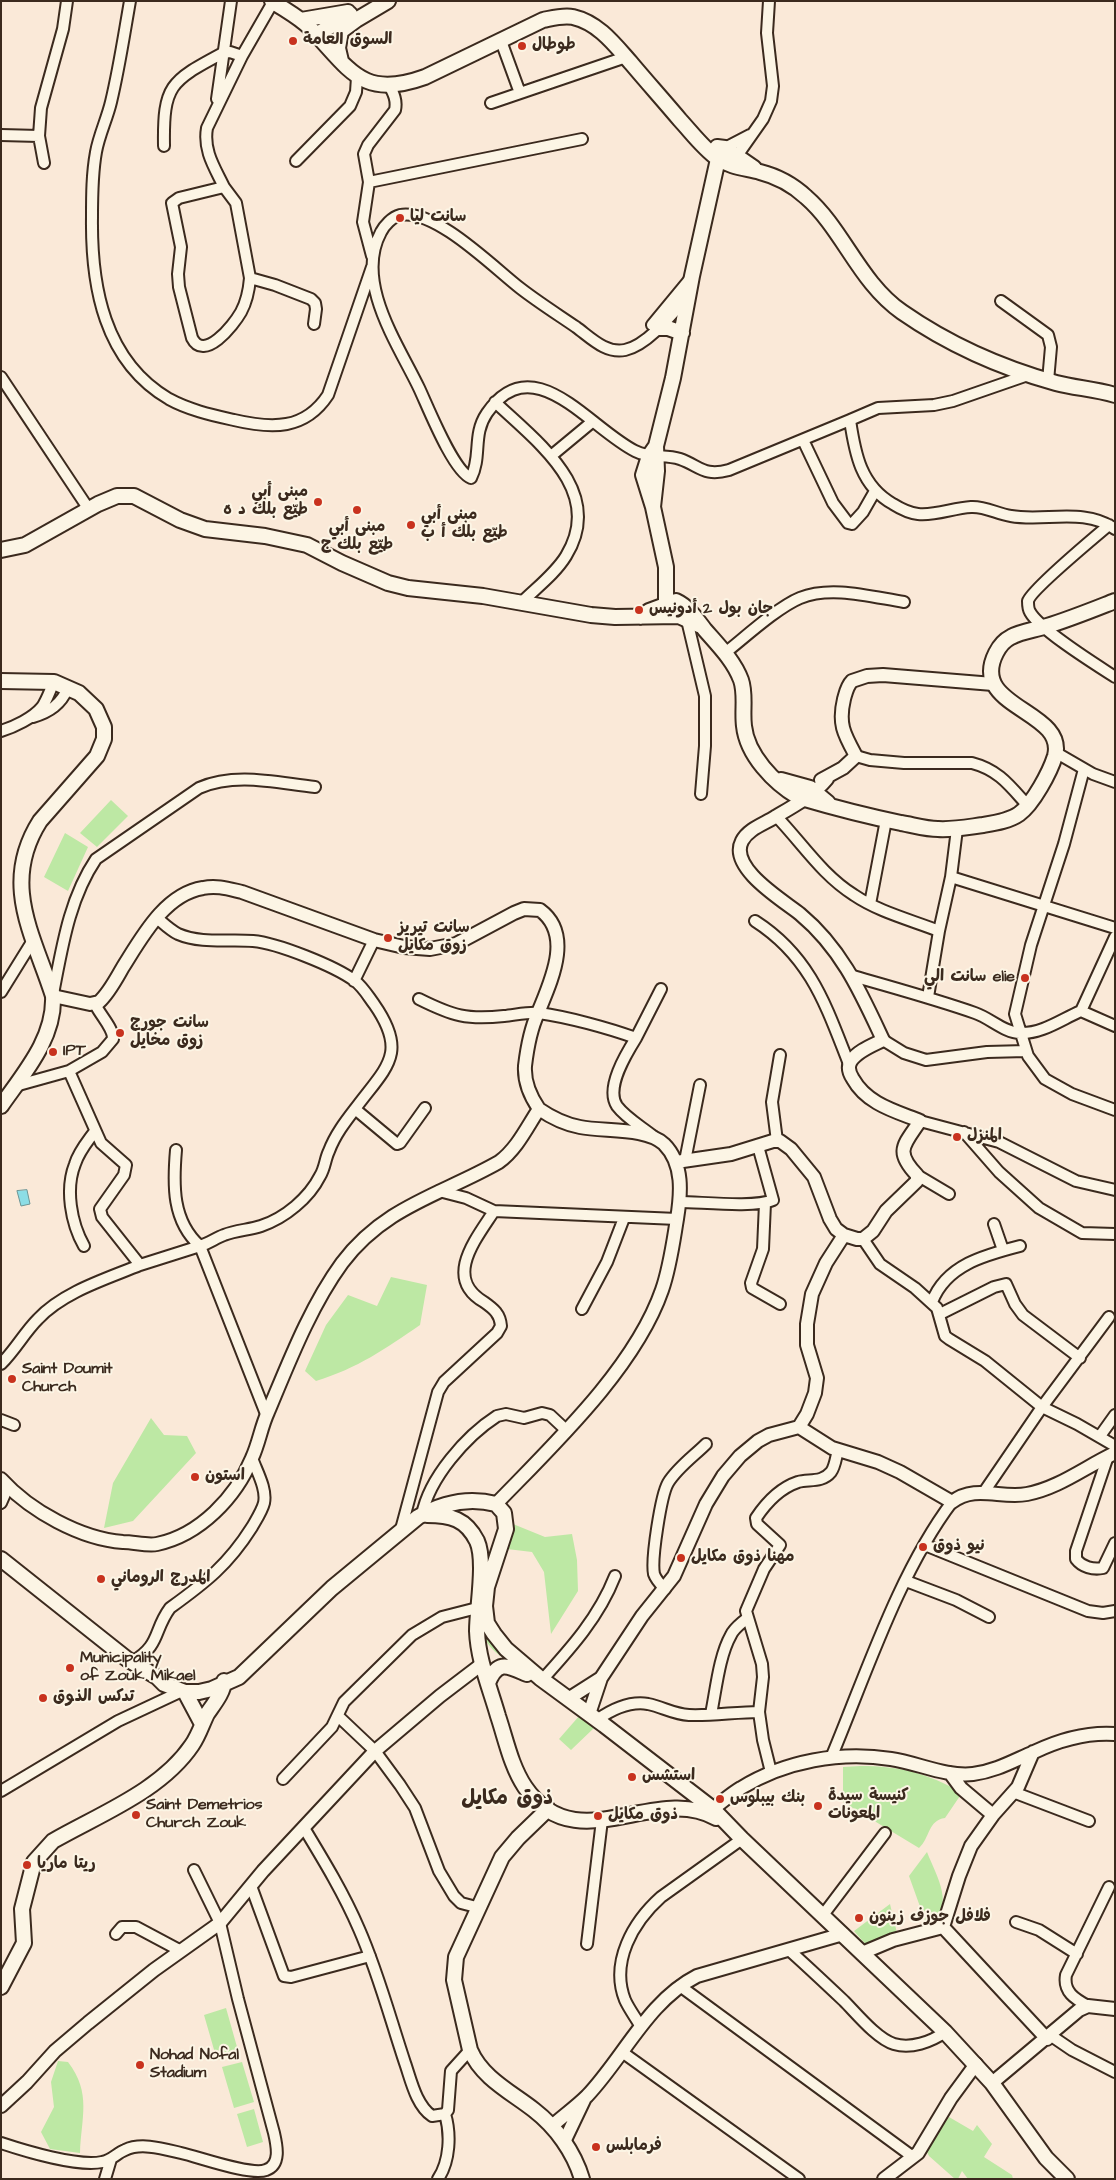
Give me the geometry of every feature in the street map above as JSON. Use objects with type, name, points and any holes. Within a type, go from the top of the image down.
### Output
[{"type":"main road","points":[[316,35],[372,1]]},
{"type":"main road","points":[[341,61],[338,48],[341,31],[388,1]]},
{"type":"main road","points":[[273,2],[301,20],[357,77],[373,84],[389,86],[407,84],[425,77],[543,20],[572,17],[596,27],[616,45],[700,143],[734,161],[777,177],[806,196],[884,297],[901,311],[955,343],[1028,375],[1115,395]]},
{"type":"main road","points":[[301,20],[356,11]]},
{"type":"main road","points":[[676,612],[654,507],[653,460],[668,401],[712,183],[721,154]]},
{"type":"main road","points":[[712,183],[734,161]]},
{"type":"main road","points":[[658,328],[668,328],[682,333]]},
{"type":"main road","points":[[1,550],[25,545],[88,508],[117,496],[134,496],[180,520],[205,530],[307,544],[342,563],[388,583],[408,588],[470,594],[591,615],[641,616],[649,611],[676,612],[695,616],[733,663],[743,687],[744,727],[748,740],[764,767],[776,778],[829,804],[886,820],[928,828],[957,829],[1009,819],[1028,806],[1046,776],[1055,752],[1054,740],[1040,722],[1002,695],[993,684],[990,674],[996,652],[1004,642],[1019,634],[1044,627],[1115,601]]},
{"type":"main road","points":[[1,681],[50,685],[89,700],[102,718],[104,727],[102,747],[97,756],[40,821],[32,832],[25,852],[21,882],[22,907],[32,942],[53,996],[52,1015],[42,1044],[1,1106]]},
{"type":"main road","points":[[460,1520],[462,1509],[474,1501]]},
{"type":"main road","points":[[162,1679],[185,1685],[199,1685],[239,1677],[246,1668],[332,1588],[422,1515],[431,1509],[445,1505],[474,1501],[496,1504],[504,1513],[506,1529],[488,1560],[487,1587],[481,1607],[479,1651],[514,1766],[526,1788],[548,1809],[567,1818],[584,1822],[663,1809],[710,1811]]},
{"type":"main road","points":[[422,1515],[445,1515],[464,1522],[488,1560]]},
{"type":"main road","points":[[1,1559],[132,1662],[184,1692],[201,1728]]},
{"type":"main road","points":[[481,1607],[487,1623],[506,1649],[541,1679],[684,1787],[823,1915],[945,2032],[992,2083],[1046,2158],[1067,2179]]},
{"type":"main road","points":[[488,1683],[494,1670],[508,1665],[541,1679]]},
{"type":"main road","points":[[184,1692],[212,1689],[227,1679]]},
{"type":"main road","points":[[1,1987],[24,1943],[22,1916],[24,1898],[34,1862],[41,1852],[53,1841],[162,1780],[181,1759],[201,1728],[206,1727],[225,1696],[227,1679]]},
{"type":"main road","points":[[663,1809],[676,1799],[684,1787]]},
{"type":"main road","points":[[548,1809],[518,1838],[502,1857],[480,1908],[460,1946],[454,1968],[456,1991],[470,2050],[485,2073],[535,2110],[552,2126],[574,2157],[582,2179]]},
{"type":"street","points":[[44,163],[39,136],[41,108],[63,29],[67,1]]},
{"type":"street","points":[[130,1],[111,102],[96,151],[92,195],[92,235],[98,292],[109,330],[116,344],[138,372],[168,398],[208,413],[254,425],[274,426],[293,423],[310,415],[320,407],[328,394],[382,229],[395,217],[402,215],[416,216],[432,221],[469,245],[520,287],[600,344],[616,351],[627,350],[635,346],[658,328],[688,295]]},
{"type":"street","points":[[216,107],[231,1]]},
{"type":"street","points":[[734,161],[771,101],[773,86],[767,34],[769,1]]},
{"type":"street","points":[[224,187],[179,198],[172,203],[180,247],[179,287],[192,338],[196,344],[203,347],[212,345],[235,320],[247,298],[250,278],[236,203],[224,187],[209,158],[206,147],[207,128],[242,56],[273,2]]},
{"type":"street","points":[[501,41],[520,93]]},
{"type":"street","points":[[164,146],[165,110],[168,96],[174,84],[186,73],[223,53],[230,52],[242,56]]},
{"type":"street","points":[[491,103],[626,57]]},
{"type":"street","points":[[296,161],[313,146],[350,106],[356,92],[357,77]]},
{"type":"street","points":[[389,86],[395,96],[395,110],[368,145],[364,154],[369,182],[362,222],[378,297],[390,332],[444,442],[461,472],[471,478],[475,466],[478,429],[495,402],[508,391],[531,386],[552,392],[628,447],[653,460],[677,458],[701,471],[720,473],[878,408],[934,405],[1028,375]]},
{"type":"street","points":[[721,154],[753,133]]},
{"type":"street","points":[[1,135],[39,136]]},
{"type":"street","points":[[369,182],[582,139]]},
{"type":"street","points":[[600,344],[626,343],[643,333],[662,315],[692,276]]},
{"type":"street","points":[[250,278],[275,285],[311,299],[315,302],[316,309],[314,324]]},
{"type":"street","points":[[1001,301],[1048,335],[1051,347],[1048,381]]},
{"type":"street","points":[[1,377],[88,508]]},
{"type":"street","points":[[495,402],[565,472],[573,488],[578,509],[578,524],[574,542],[565,557],[521,603]]},
{"type":"street","points":[[850,420],[854,450],[870,484],[875,491],[890,502],[912,513],[927,514],[978,507],[1012,517],[1092,518],[1112,527],[1042,584],[1030,598],[1029,611],[1044,627],[1115,677]]},
{"type":"street","points":[[551,456],[592,422]]},
{"type":"street","points":[[803,440],[833,503],[849,523],[854,523],[857,520],[875,491]]},
{"type":"street","points":[[725,653],[789,604],[808,595],[842,593],[904,602]]},
{"type":"street","points":[[676,612],[705,696],[705,746],[701,794]]},
{"type":"street","points":[[856,756],[846,736],[841,720],[846,694],[852,681],[867,676],[883,675],[993,684]]},
{"type":"street","points":[[1,731],[12,728],[42,707],[50,685]]},
{"type":"street","points":[[27,718],[51,710],[66,692]]},
{"type":"street","points":[[1055,752],[1084,769],[1115,782]]},
{"type":"street","points":[[856,756],[852,762],[804,792],[779,815],[745,836],[740,845],[743,859],[760,884],[801,915],[823,936],[853,976],[884,1040],[904,1053],[926,1060],[988,1052],[1026,1051]]},
{"type":"street","points":[[856,756],[893,763],[972,763],[990,769],[1028,806]]},
{"type":"street","points":[[1084,769],[1064,844],[1031,945],[1016,1004],[1016,1019],[1026,1051],[1032,1063],[1045,1079],[1072,1094],[1115,1110]]},
{"type":"street","points":[[315,787],[238,778],[216,781],[193,792],[96,859],[87,872],[64,937],[53,996],[95,1004],[101,1001],[145,933],[157,918],[186,893],[204,888],[224,887],[277,904],[374,940],[404,947],[430,949],[456,944],[524,909],[540,910],[550,919],[556,933],[558,952],[548,990],[538,1013],[525,1066],[529,1093],[538,1109],[551,1117],[573,1125],[645,1134],[658,1139]]},
{"type":"street","points":[[779,815],[824,870],[852,895],[938,931]]},
{"type":"street","points":[[870,904],[886,820]]},
{"type":"street","points":[[928,997],[938,931],[951,876],[957,829]]},
{"type":"street","points":[[951,876],[1115,928]]},
{"type":"street","points":[[1,1364],[13,1352],[38,1318],[62,1300],[140,1265],[200,1246],[224,1235],[270,1222],[295,1206],[320,1177],[328,1151],[342,1126],[388,1062],[392,1052],[393,1043],[389,1028],[364,990],[354,981],[310,958],[256,941],[209,940],[186,936],[177,933],[157,918]]},
{"type":"street","points":[[755,921],[793,952],[815,982],[850,1064],[851,1076],[866,1095],[884,1107],[920,1121],[999,1142],[1076,1181],[1115,1190]]},
{"type":"street","points":[[853,976],[928,997],[977,1014],[1010,1031],[1022,1034],[1054,1024],[1082,1010],[1115,936]]},
{"type":"street","points":[[354,981],[374,940]]},
{"type":"street","points":[[1,992],[32,942]]},
{"type":"street","points":[[661,989],[622,1062],[615,1081],[615,1101],[624,1114],[658,1139],[681,1161]]},
{"type":"street","points":[[419,999],[452,1014],[470,1018],[538,1013],[604,1028],[636,1038]]},
{"type":"street","points":[[15,1086],[69,1071],[102,1052],[113,1039],[112,1030],[100,1016],[95,1004]]},
{"type":"street","points":[[1082,1010],[1115,1026]]},
{"type":"street","points":[[850,1064],[859,1053],[884,1040]]},
{"type":"street","points":[[777,1140],[772,1102],[780,1055]]},
{"type":"street","points":[[69,1071],[104,1148],[122,1160],[126,1165],[126,1169],[102,1206],[100,1214],[140,1265]]},
{"type":"street","points":[[496,1504],[566,1430],[611,1377],[651,1316],[669,1266],[680,1202],[679,1174],[681,1161],[700,1085]]},
{"type":"street","points":[[355,1109],[397,1144],[400,1143],[425,1108]]},
{"type":"street","points":[[1,1503],[5,1483],[48,1516],[84,1534],[113,1541],[156,1544],[195,1530],[232,1493],[252,1458],[266,1414],[316,1307],[343,1262],[370,1232],[392,1215],[438,1191],[489,1168],[508,1155],[538,1109]]},
{"type":"street","points":[[920,1121],[903,1148],[903,1158],[917,1175],[949,1194]]},
{"type":"street","points":[[84,1246],[76,1232],[70,1188],[74,1164],[95,1131]]},
{"type":"street","points":[[964,1132],[998,1172],[1039,1208],[1082,1233],[1115,1234]]},
{"type":"street","points":[[681,1161],[731,1154],[777,1140],[791,1149],[814,1177],[832,1225],[844,1235],[864,1238],[873,1231],[889,1208],[911,1189],[917,1175]]},
{"type":"street","points":[[680,1202],[765,1202],[773,1200],[774,1196],[758,1146]]},
{"type":"street","points":[[176,1150],[174,1180],[178,1211],[185,1228],[200,1246],[266,1414]]},
{"type":"street","points":[[438,1191],[466,1198],[494,1211],[676,1219]]},
{"type":"street","points":[[765,1202],[763,1249],[751,1283],[752,1288],[780,1304]]},
{"type":"street","points":[[400,1533],[438,1392],[444,1382],[497,1333],[501,1326],[498,1314],[471,1291],[465,1276],[466,1256],[494,1211]]},
{"type":"street","points":[[582,1309],[607,1262],[624,1218]]},
{"type":"street","points":[[994,1224],[1004,1250]]},
{"type":"street","points":[[593,1717],[601,1678],[642,1616],[665,1589],[680,1565],[715,1487],[732,1464],[758,1441],[799,1427],[812,1404],[816,1374],[807,1345],[807,1324],[812,1294],[826,1263],[844,1235]]},
{"type":"street","points":[[864,1238],[880,1264],[932,1302],[940,1314],[945,1336],[949,1340],[985,1361],[1042,1407],[1100,1436],[1113,1452]]},
{"type":"street","points":[[932,1302],[942,1283],[959,1268],[1004,1250],[1020,1246]]},
{"type":"street","points":[[940,1314],[994,1287],[1006,1284],[1015,1304],[1023,1315],[1080,1358]]},
{"type":"street","points":[[984,1492],[1042,1407],[1109,1317]]},
{"type":"street","points":[[422,1515],[427,1496],[439,1475],[454,1456],[497,1416],[506,1414],[524,1418],[542,1413],[550,1415],[566,1430]]},
{"type":"street","points":[[1100,1436],[1115,1414]]},
{"type":"street","points":[[1,1420],[14,1425]]},
{"type":"street","points":[[799,1427],[838,1450],[890,1467],[952,1502]]},
{"type":"street","points":[[665,1589],[656,1579],[654,1572],[658,1526],[666,1488],[680,1468],[706,1444]]},
{"type":"street","points":[[771,1772],[763,1740],[760,1712],[763,1672],[748,1618],[747,1607],[764,1569],[780,1545],[757,1524],[756,1518],[770,1500],[789,1486],[799,1482],[819,1480],[830,1473],[838,1450]]},
{"type":"street","points":[[831,1758],[906,1581],[940,1517],[952,1502],[966,1494],[984,1492],[1016,1495],[1035,1492],[1058,1484],[1113,1452]]},
{"type":"street","points":[[1113,1452],[1076,1551],[1076,1559],[1081,1564],[1091,1568],[1103,1568],[1115,1542]]},
{"type":"street","points":[[132,1662],[142,1656],[157,1639],[164,1615],[170,1608],[222,1568],[239,1548],[258,1517],[264,1503],[264,1491],[252,1458]]},
{"type":"street","points":[[925,1545],[1088,1611],[1103,1613],[1115,1611]]},
{"type":"street","points":[[541,1679],[568,1652],[595,1615],[607,1597],[615,1576]]},
{"type":"street","points":[[906,1581],[956,1600],[989,1617]]},
{"type":"street","points":[[283,1778],[332,1727],[344,1702],[412,1634],[442,1617],[481,1607]]},
{"type":"street","points":[[712,1714],[721,1664],[729,1639],[733,1632],[748,1618]]},
{"type":"street","points":[[1,2106],[27,2082],[55,2051],[126,1993],[220,1923],[251,1886],[375,1752],[440,1696],[482,1664]]},
{"type":"street","points":[[568,1699],[601,1678]]},
{"type":"street","points":[[160,1700],[162,1679]]},
{"type":"street","points":[[1,1791],[118,1721],[160,1700],[184,1692]]},
{"type":"street","points":[[593,1717],[622,1706],[641,1704],[682,1714],[760,1712]]},
{"type":"street","points":[[338,1716],[375,1752],[415,1808],[439,1871],[454,1896],[461,1903],[480,1908]]},
{"type":"street","points":[[710,1811],[740,1788],[771,1772],[792,1764],[855,1756],[883,1758],[950,1773],[965,1774],[995,1770],[1064,1740],[1085,1736],[1115,1734]]},
{"type":"street","points":[[943,1927],[959,1876],[971,1846],[992,1815],[1023,1778],[1033,1752]]},
{"type":"street","points":[[950,1773],[961,1788],[992,1815]]},
{"type":"street","points":[[1013,1792],[1090,1821]]},
{"type":"street","points":[[587,1944],[602,1820]]},
{"type":"street","points":[[304,1828],[349,1907],[370,1956],[410,2080],[420,2102],[426,2112],[432,2116],[445,2114]]},
{"type":"street","points":[[823,1915],[886,1833]]},
{"type":"street","points":[[641,2026],[626,2001],[621,1986],[624,1949],[631,1932],[650,1907],[661,1897],[742,1839]]},
{"type":"street","points":[[1,2143],[34,2153],[82,2162],[103,2162],[125,2150],[146,2147],[180,2152],[252,2172],[268,2170],[274,2164],[277,2155],[274,2134],[220,1923],[194,1870]]},
{"type":"street","points":[[251,1886],[284,1976],[291,1977],[370,1956]]},
{"type":"street","points":[[1110,1888],[1067,1972],[1066,1983],[1070,1994],[1088,2006],[1115,2009]]},
{"type":"street","points":[[1016,1922],[1039,1930],[1077,1954]]},
{"type":"street","points":[[116,1934],[122,1927],[136,1927],[181,1951]]},
{"type":"street","points":[[862,1953],[893,1940],[943,1927]]},
{"type":"street","points":[[943,1927],[1048,2037],[1115,2072]]},
{"type":"street","points":[[552,2126],[586,2096],[641,2026],[680,1986],[697,1976],[843,1934]]},
{"type":"street","points":[[790,1950],[875,2031],[893,2044],[919,2044],[933,2040],[945,2032]]},
{"type":"street","points":[[680,1986],[913,2157]]},
{"type":"street","points":[[992,2083],[1074,2013],[1088,2006]]},
{"type":"street","points":[[439,2178],[449,2142],[449,2129],[445,2114],[448,2110],[450,2071],[470,2050]]},
{"type":"street","points":[[622,2052],[799,2179]]},
{"type":"street","points":[[884,2179],[913,2157],[921,2148],[951,2098],[976,2064]]},
{"type":"street","points":[[564,2142],[586,2096]]},
{"type":"street","points":[[105,2179],[111,2159]]},
{"type":"green space","points":[[111,800],[128,816],[97,847],[80,833]]},
{"type":"green space","points":[[65,833],[88,847],[68,891],[44,877]]},
{"type":"green space","points":[[391,1277],[427,1285],[420,1325],[358,1364],[316,1381],[305,1371],[326,1325],[348,1295],[377,1306]]},
{"type":"green space","points":[[151,1418],[164,1435],[187,1436],[196,1453],[133,1521],[104,1528],[113,1483]]},
{"type":"green space","points":[[513,1524],[545,1537],[572,1534],[577,1560],[578,1591],[551,1634],[544,1572],[532,1552],[507,1549]]},
{"type":"green space","points":[[484,1632],[489,1633],[496,1639],[507,1661],[489,1645]]},
{"type":"green space","points":[[580,1715],[594,1728],[571,1750],[559,1739]]},
{"type":"green space","points":[[843,1767],[888,1767],[913,1772],[937,1780],[962,1793],[945,1818],[935,1822],[919,1848],[843,1802]]},
{"type":"green space","points":[[927,1852],[939,1882],[943,1901],[941,1910],[936,1918],[927,1926],[909,1876]]},
{"type":"green space","points":[[890,1904],[897,1933],[867,1946],[854,1931]]},
{"type":"green space","points":[[226,2008],[239,2054],[217,2060],[204,2015]]},
{"type":"green space","points":[[58,2061],[68,2062],[80,2084],[83,2095],[80,2153],[50,2149],[41,2132],[54,2107],[51,2082]]},
{"type":"green space","points":[[242,2062],[254,2102],[234,2108],[222,2067]]},
{"type":"green space","points":[[254,2109],[263,2142],[247,2147],[237,2114]]},
{"type":"green space","points":[[949,2117],[973,2131],[977,2125],[992,2144],[984,2157],[1012,2175],[1013,2179],[968,2179],[962,2171],[958,2179],[955,2179],[929,2156],[926,2150]]},
{"type":"water","points":[[27,1190],[30,1204],[21,1206],[17,1191]]},
{"type":"place","name":"السوق العامة","points":[[293,41]]},
{"type":"place","name":"طوطال","points":[[522,46]]},
{"type":"place","name":"سانت ليا","points":[[400,218]]},
{"type":"place","name":"مبنى أبي طيّع بلك د ه","points":[[318,502]]},
{"type":"place","name":"مبنى أبي طيّع بلك ج","points":[[357,510]]},
{"type":"place","name":"مبنى أبي طيّع بلك أ ب","points":[[411,525]]},
{"type":"place","name":"جان بول 2 أدونيس","points":[[639,610]]},
{"type":"place","name":"سانت تيريز زوق مكايل","points":[[388,938]]},
{"type":"place","name":"سانت الي elie","points":[[1025,978]]},
{"type":"place","name":"سانت جورج زوق مخايل","points":[[120,1033]]},
{"type":"place","name":"IPT","points":[[53,1052]]},
{"type":"place","name":"المنزل","points":[[957,1137]]},
{"type":"place","name":"Saint Doumit Church","points":[[12,1379]]},
{"type":"place","name":"استون","points":[[195,1477]]},
{"type":"place","name":"نيو ذوق","points":[[923,1547]]},
{"type":"place","name":"مهنا ذوق مكايل","points":[[681,1558]]},
{"type":"place","name":"المدرج الروماني","points":[[101,1579]]},
{"type":"place","name":"Municipality of Zouk Mikael","points":[[70,1668]]},
{"type":"place","name":"تدكس الذوق","points":[[43,1698]]},
{"type":"place","name":"استشس","points":[[632,1777]]},
{"type":"place","name":"بنك بيبلوس","points":[[720,1799]]},
{"type":"place","name":"كنيسة سيدة المعونات","points":[[818,1806]]},
{"type":"place","name":"Saint Demetrios Church Zouk","points":[[136,1815]]},
{"type":"place","name":"ذوق مكايل","points":[[598,1816]]},
{"type":"place","name":"ريتا ماريا","points":[[27,1865]]},
{"type":"place","name":"فلافل جوزف زينون","points":[[859,1918]]},
{"type":"place","name":"Nohad Nofal Stadium","points":[[140,2065]]},
{"type":"place","name":"فرمابلس","points":[[596,2147]]},
{"type":"district","name":"ذوق مكايل","points":[[507,1800]]}]
